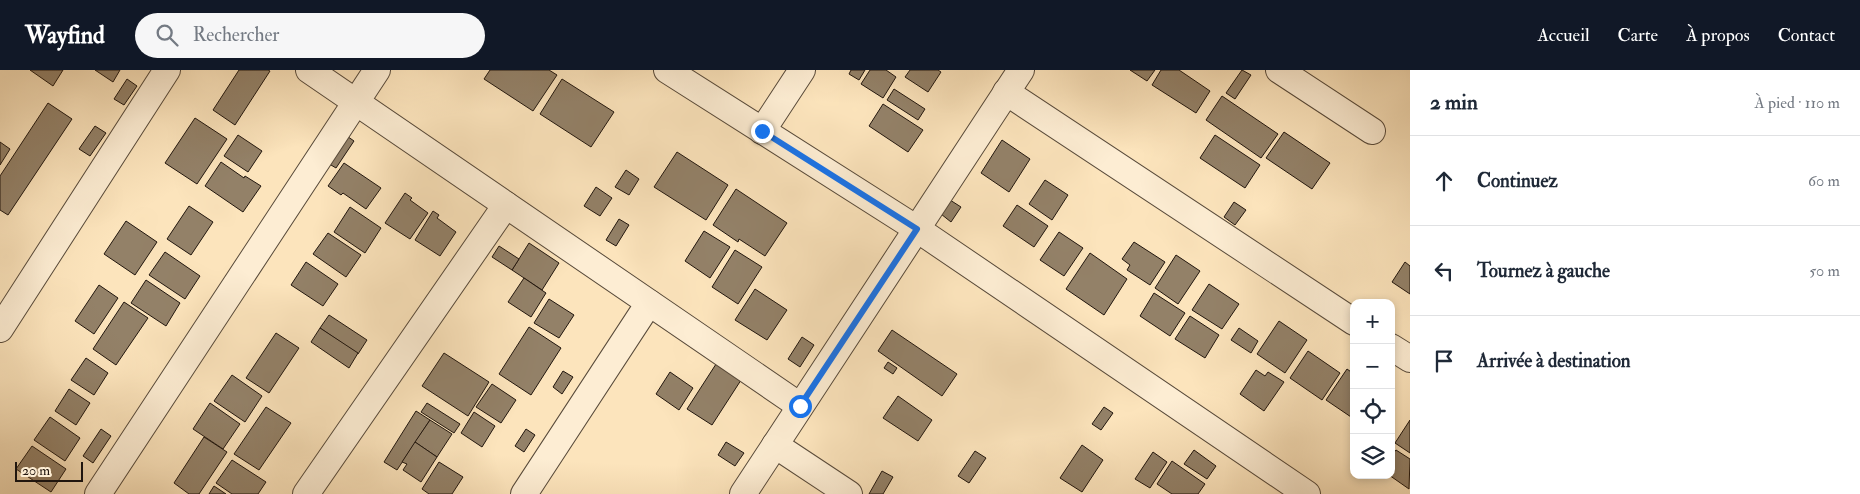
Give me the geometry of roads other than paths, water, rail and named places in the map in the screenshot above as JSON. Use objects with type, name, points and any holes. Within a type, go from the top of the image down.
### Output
[{"type":"street","points":[[0,329],[166,70]]},
{"type":"street","points":[[309,70],[800,406]]},
{"type":"street","points":[[98,494],[377,70]]},
{"type":"street","points":[[667,70],[917,229],[1307,494]]},
{"type":"street","points":[[762,131],[802,70]]},
{"type":"street","points":[[743,494],[1021,70]]},
{"type":"street","points":[[1279,70],[1372,130]]},
{"type":"street","points":[[1006,92],[1350,319]]},
{"type":"street","points":[[306,494],[506,205]]},
{"type":"street","points":[[524,494],[649,303]]},
{"type":"street","points":[[1395,350],[1410,359]]},
{"type":"street","points":[[775,445],[848,494]]}]
